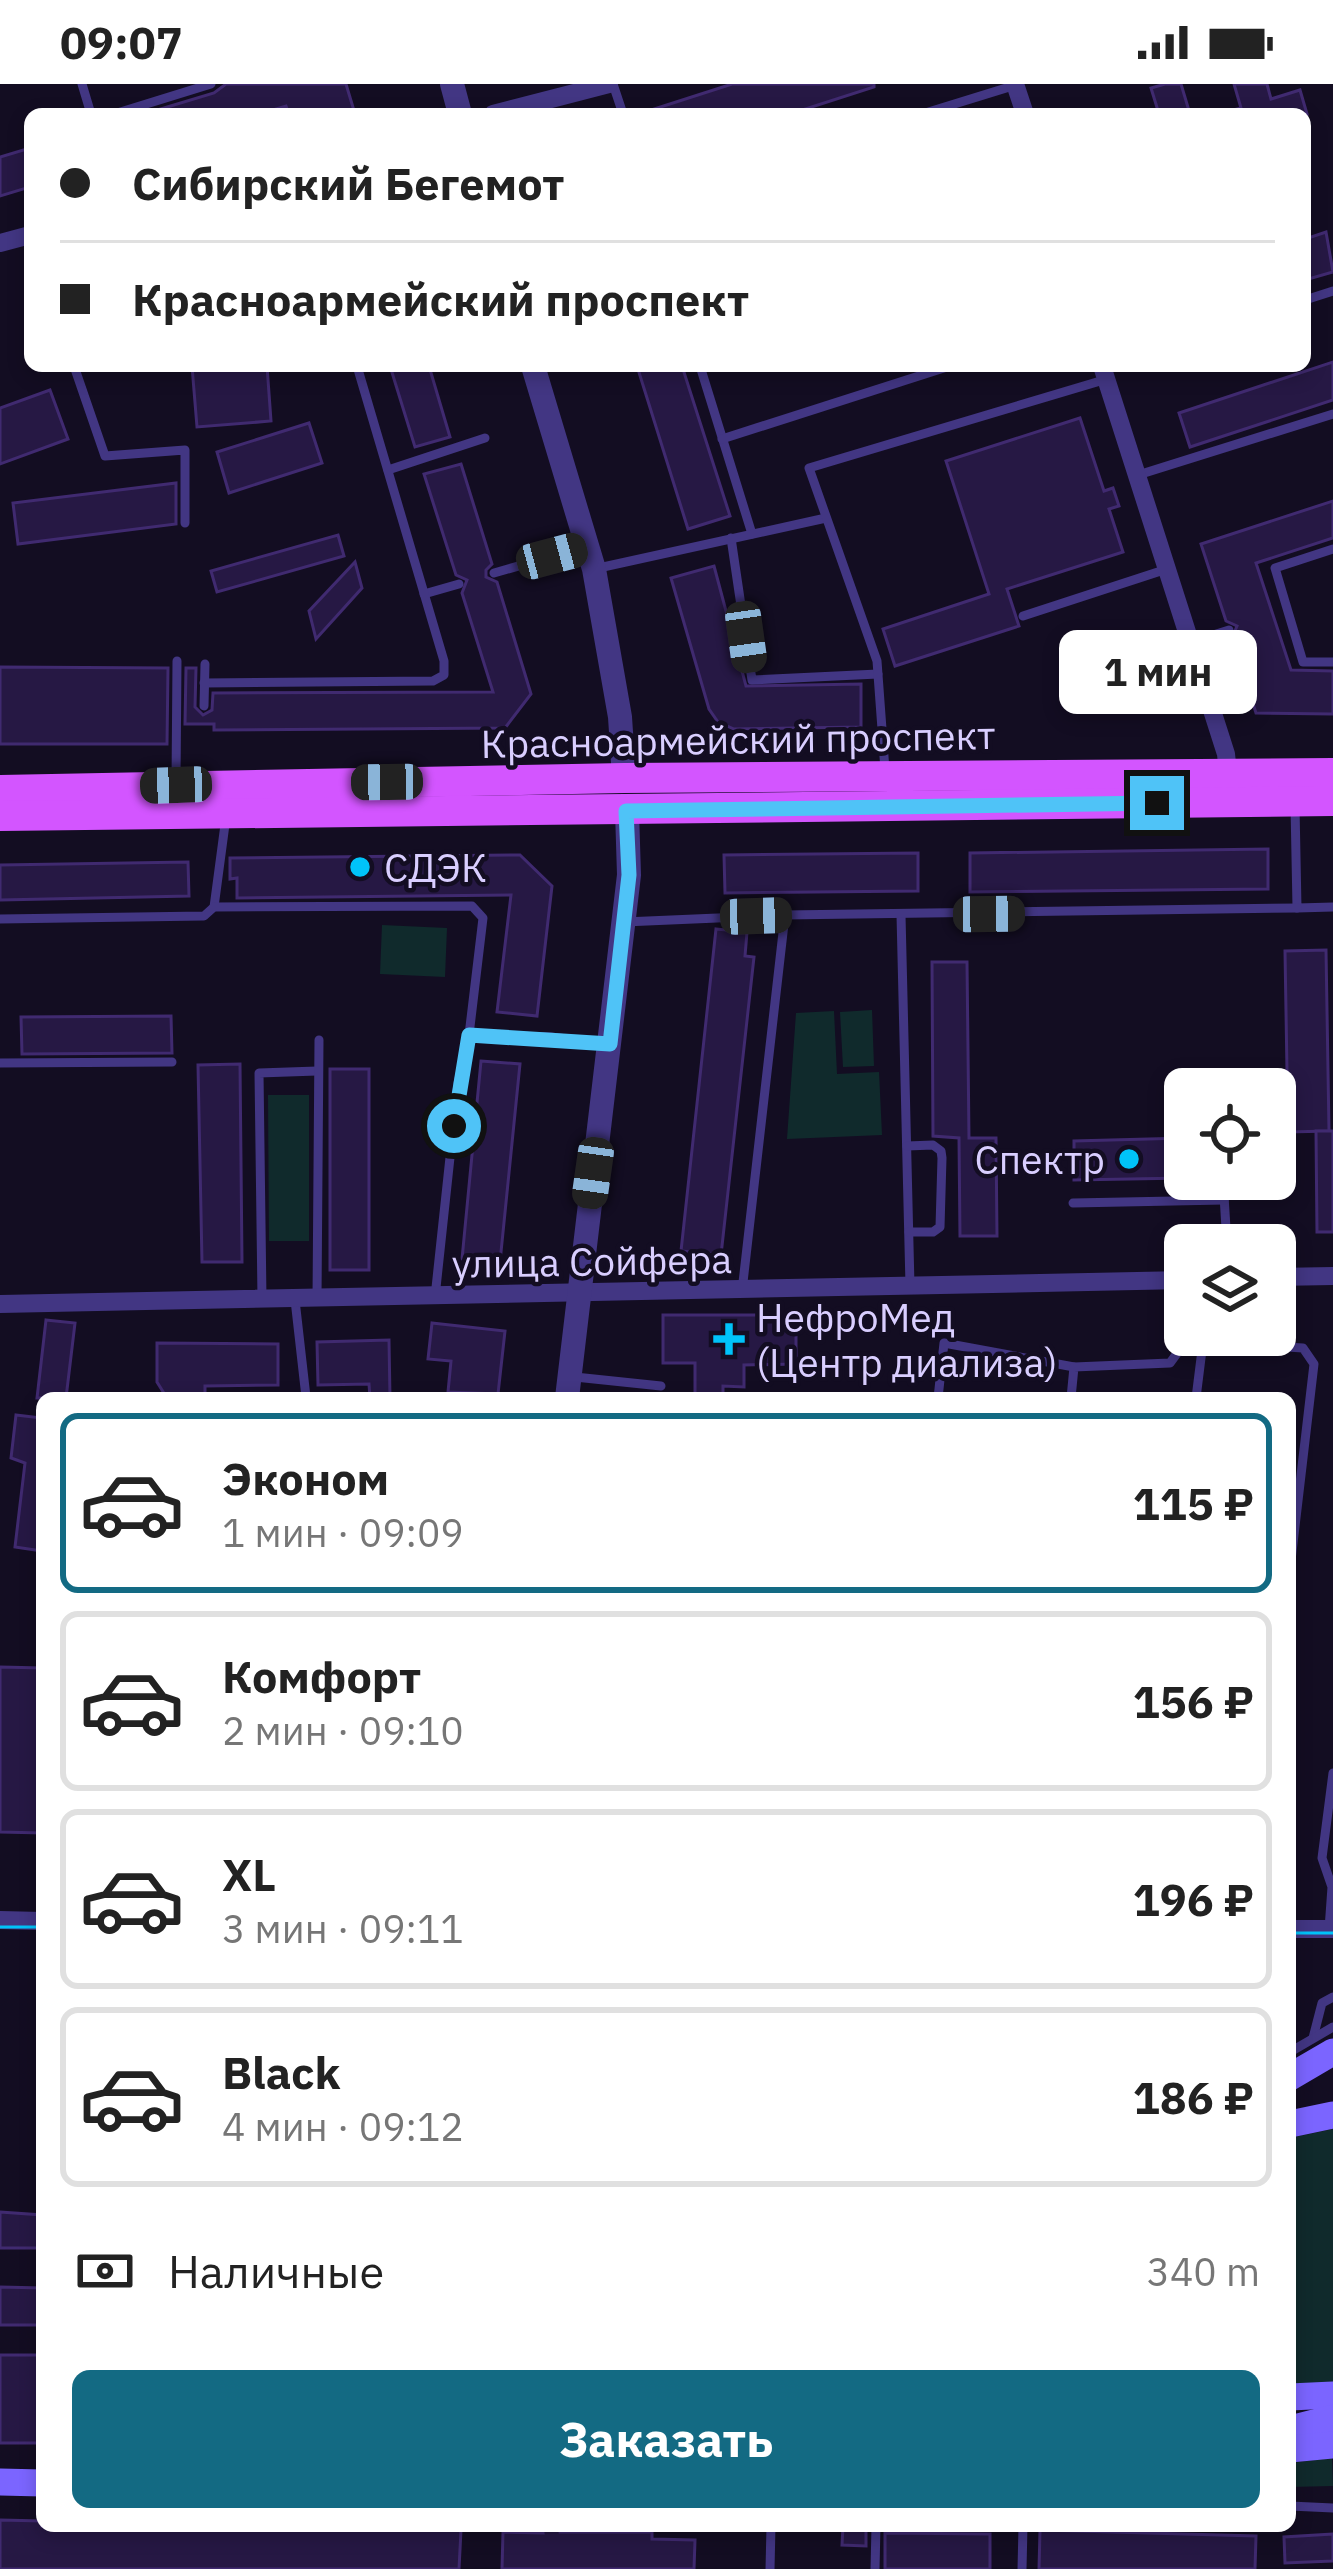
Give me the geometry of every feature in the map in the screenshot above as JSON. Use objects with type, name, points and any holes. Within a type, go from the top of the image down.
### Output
[{"type":"main road","name":"Красноармейский проспект","points":[[0,790],[624,778],[1333,773]]},
{"type":"main road","points":[[624,778],[626,811]]},
{"type":"main road","name":"Красноармейский проспект","points":[[0,816],[1333,801]]},
{"type":"main road","points":[[1296,2123],[1333,2115]]},
{"type":"main road","points":[[1296,2397],[1333,2395]]},
{"type":"main road","points":[[1296,2428],[1333,2419]]},
{"type":"main road","points":[[1296,2448],[1333,2445]]},
{"type":"main road","points":[[0,2482],[36,2483]]},
{"type":"street","points":[[517,108],[611,84]]},
{"type":"street","points":[[535,372],[590,558],[620,717],[624,778]]},
{"type":"street","points":[[1105,373],[1228,772]]},
{"type":"street","points":[[568,1388],[629,875],[626,811]]},
{"type":"street","points":[[1296,1277],[1333,1276]]},
{"type":"street","name":"улица Сойфера","points":[[0,1304],[1164,1280]]},
{"type":"street","points":[[0,1920],[36,1921]]},
{"type":"street","points":[[1296,1929],[1331,1929]]},
{"type":"lane","points":[[133,108],[211,84]]},
{"type":"lane","points":[[942,108],[1016,84]]},
{"type":"lane","points":[[76,372],[105,457],[185,450],[185,523]]},
{"type":"lane","points":[[204,683],[433,681],[443,675],[444,661],[359,372]]},
{"type":"lane","points":[[702,372],[752,534]]},
{"type":"lane","points":[[722,439],[931,372]]},
{"type":"lane","points":[[885,775],[877,661],[809,469],[1105,373]]},
{"type":"lane","points":[[1137,475],[1333,413]]},
{"type":"lane","points":[[388,470],[485,438]]},
{"type":"lane","points":[[494,573],[731,538],[826,518]]},
{"type":"lane","points":[[731,538],[752,680],[878,674]]},
{"type":"lane","points":[[1333,549],[1275,568],[1303,662],[1333,662]]},
{"type":"lane","points":[[1024,616],[1167,569]]},
{"type":"lane","points":[[424,594],[459,584]]},
{"type":"lane","points":[[1274,616],[1288,612]]},
{"type":"lane","points":[[1191,642],[1229,630]]},
{"type":"lane","points":[[176,785],[178,661]]},
{"type":"lane","points":[[204,706],[205,664]]},
{"type":"lane","points":[[1295,801],[1297,908]]},
{"type":"lane","points":[[214,907],[226,815]]},
{"type":"lane","points":[[0,919],[203,916],[214,907],[472,906],[483,918],[469,1035],[458,1083],[435,1298]]},
{"type":"lane","points":[[622,922],[785,915],[1333,908]]},
{"type":"lane","points":[[742,1291],[785,915]]},
{"type":"lane","points":[[901,915],[910,1286]]},
{"type":"lane","points":[[469,1035],[610,1044]]},
{"type":"lane","points":[[317,1299],[319,1040]]},
{"type":"lane","points":[[0,1063],[172,1062]]},
{"type":"lane","points":[[262,1300],[260,1073],[317,1071]]},
{"type":"lane","points":[[907,1146],[933,1145],[942,1158],[940,1227],[933,1232],[909,1232]]},
{"type":"lane","points":[[1073,1203],[1224,1200],[1226,1224]]},
{"type":"lane","points":[[295,1300],[305,1392]]},
{"type":"lane","points":[[939,1392],[944,1343],[1074,1367],[1169,1363],[1174,1356]]},
{"type":"lane","points":[[1296,1348],[1303,1348],[1314,1364],[1296,1518]]},
{"type":"lane","points":[[1197,1392],[1201,1356]]},
{"type":"lane","points":[[1072,1392],[1074,1367]]},
{"type":"lane","points":[[568,1388],[661,1386]]},
{"type":"lane","points":[[1331,1929],[1332,1887],[1322,1858],[1333,1772]]},
{"type":"lane","points":[[1314,2052],[1322,2002],[1333,1997]]},
{"type":"lane","points":[[1314,2052],[1333,2027]]},
{"type":"lane","points":[[1296,2506],[1333,2508]]},
{"type":"lane","points":[[770,2569],[771,2532]]},
{"type":"lane","points":[[874,2569],[876,2532]]},
{"type":"lane","points":[[1022,2532],[1022,2569]]},
{"type":"green space","points":[[382,925],[447,928],[445,977],[380,974]]},
{"type":"green space","points":[[872,1010],[874,1066],[843,1067],[840,1012]]},
{"type":"green space","points":[[834,1011],[837,1074],[879,1072],[882,1135],[787,1139],[796,1013]]},
{"type":"green space","points":[[268,1095],[309,1095],[309,1241],[269,1241]]},
{"type":"green space","points":[[1333,2129],[1333,2384],[1296,2387],[1296,2137]]},
{"type":"green space","points":[[1332,2458],[1333,2486],[1296,2487],[1296,2462]]},
{"type":"building","points":[[226,84],[346,84],[353,108],[164,108],[214,93]]},
{"type":"building","points":[[732,84],[874,84],[809,108],[657,108]]},
{"type":"building","points":[[1181,84],[1188,108],[1157,108],[1151,88]]},
{"type":"building","points":[[1234,84],[1267,84],[1271,99],[1300,90],[1305,108],[1241,108]]},
{"type":"building","points":[[24,150],[24,189],[0,196],[0,157]]},
{"type":"building","points":[[1326,232],[1333,272],[1311,278],[1311,237]]},
{"type":"building","points":[[1333,362],[1333,400],[1190,447],[1179,413]]},
{"type":"building","points":[[192,372],[267,372],[271,421],[197,427]]},
{"type":"building","points":[[392,372],[431,372],[450,437],[415,447]]},
{"type":"building","points":[[639,372],[684,372],[730,516],[688,529]]},
{"type":"building","points":[[50,390],[68,439],[0,464],[0,408]]},
{"type":"building","points":[[1080,418],[1104,491],[1113,488],[1119,506],[1109,509],[1123,552],[1007,589],[1019,626],[895,666],[883,629],[989,594],[946,461]]},
{"type":"building","points":[[309,423],[322,463],[229,493],[217,452]]},
{"type":"building","points":[[461,464],[492,564],[486,577],[497,582],[531,694],[505,728],[214,730],[214,724],[185,724],[186,668],[196,668],[195,707],[203,715],[212,710],[213,693],[493,692],[462,593],[467,580],[456,575],[424,474]]},
{"type":"building","points":[[176,483],[176,524],[18,544],[13,503]]},
{"type":"building","points":[[1333,501],[1333,538],[1256,563],[1291,670],[1333,671],[1333,714],[1256,713],[1232,638],[1237,626],[1226,621],[1201,544]]},
{"type":"building","points":[[338,535],[344,556],[217,592],[211,571]]},
{"type":"building","points":[[355,562],[362,588],[316,639],[309,611]]},
{"type":"building","points":[[714,566],[746,686],[861,684],[861,727],[734,729],[718,722],[709,709],[671,578]]},
{"type":"building","points":[[0,667],[168,668],[167,744],[0,744]]},
{"type":"building","points":[[1268,849],[1268,889],[970,892],[970,853]]},
{"type":"building","points":[[918,853],[918,891],[725,893],[724,855]]},
{"type":"building","points":[[520,855],[552,886],[537,1016],[497,1012],[511,895],[237,898],[237,878],[230,879],[230,858]]},
{"type":"building","points":[[188,862],[189,896],[0,900],[0,865]]},
{"type":"building","points":[[716,929],[747,932],[745,956],[754,957],[721,1255],[681,1251]]},
{"type":"building","points":[[1326,950],[1329,1131],[1296,1132],[1296,1068],[1287,1068],[1285,951]]},
{"type":"building","points":[[932,962],[967,962],[969,1138],[996,1138],[997,1236],[960,1236],[959,1138],[933,1136]]},
{"type":"building","points":[[171,1016],[172,1053],[22,1054],[21,1017]]},
{"type":"building","points":[[481,1061],[520,1064],[500,1262],[462,1259]]},
{"type":"building","points":[[240,1064],[242,1262],[202,1262],[198,1065]]},
{"type":"building","points":[[330,1069],[369,1069],[369,1270],[330,1270]]},
{"type":"building","points":[[1316,1131],[1333,1131],[1333,1232],[1317,1232]]},
{"type":"building","name":"Спектр","points":[[1164,1139],[1164,1178],[1074,1180],[1074,1141]]},
{"type":"building","name":"НефроМед (Центр диализа)","points":[[663,1315],[796,1315],[796,1364],[744,1365],[744,1387],[695,1392],[695,1363],[663,1363]]},
{"type":"building","points":[[46,1320],[75,1323],[67,1392],[38,1392]]},
{"type":"building","points":[[432,1323],[505,1331],[498,1392],[448,1392],[451,1361],[428,1359]]},
{"type":"building","points":[[389,1340],[390,1392],[370,1392],[369,1384],[318,1385],[317,1342]]},
{"type":"building","points":[[157,1343],[278,1344],[278,1385],[163,1392],[157,1382]]},
{"type":"building","points":[[16,1415],[36,1417],[36,1550],[15,1547],[25,1463],[11,1458]]},
{"type":"building","points":[[0,1667],[36,1668],[36,1833],[0,1832]]},
{"type":"building","points":[[0,2212],[36,2215],[36,2248],[0,2248]]},
{"type":"building","points":[[0,2287],[36,2288],[36,2325],[0,2325]]},
{"type":"building","points":[[0,2355],[36,2355],[36,2443],[0,2443]]},
{"type":"building","points":[[0,2520],[36,2521],[36,2532],[461,2532],[459,2569],[0,2569]]},
{"type":"building","points":[[503,2532],[652,2532],[652,2539],[695,2540],[694,2569],[502,2569]]},
{"type":"building","points":[[843,2532],[866,2532],[866,2546],[842,2545]]},
{"type":"building","points":[[1040,2532],[1256,2536],[1255,2569],[1039,2569]]},
{"type":"building","points":[[885,2533],[990,2534],[990,2569],[885,2569]]},
{"type":"building","points":[[1333,2534],[1333,2561],[1285,2563],[1284,2537]]},
{"type":"tram line","points":[[0,1927],[36,1927]]},
{"type":"tram line","points":[[1296,1933],[1333,1933]]},
{"type":"place","name":"СДЭК","points":[[360,867]]},
{"type":"place","name":"Спектр","points":[[1129,1159]]},
{"type":"place","name":"НефроМед (Центр диализа)","points":[[729,1339]]},
{"type":"route","points":[[454,1126],[469,1035],[610,1044],[629,875],[626,811],[1157,803]]}]
